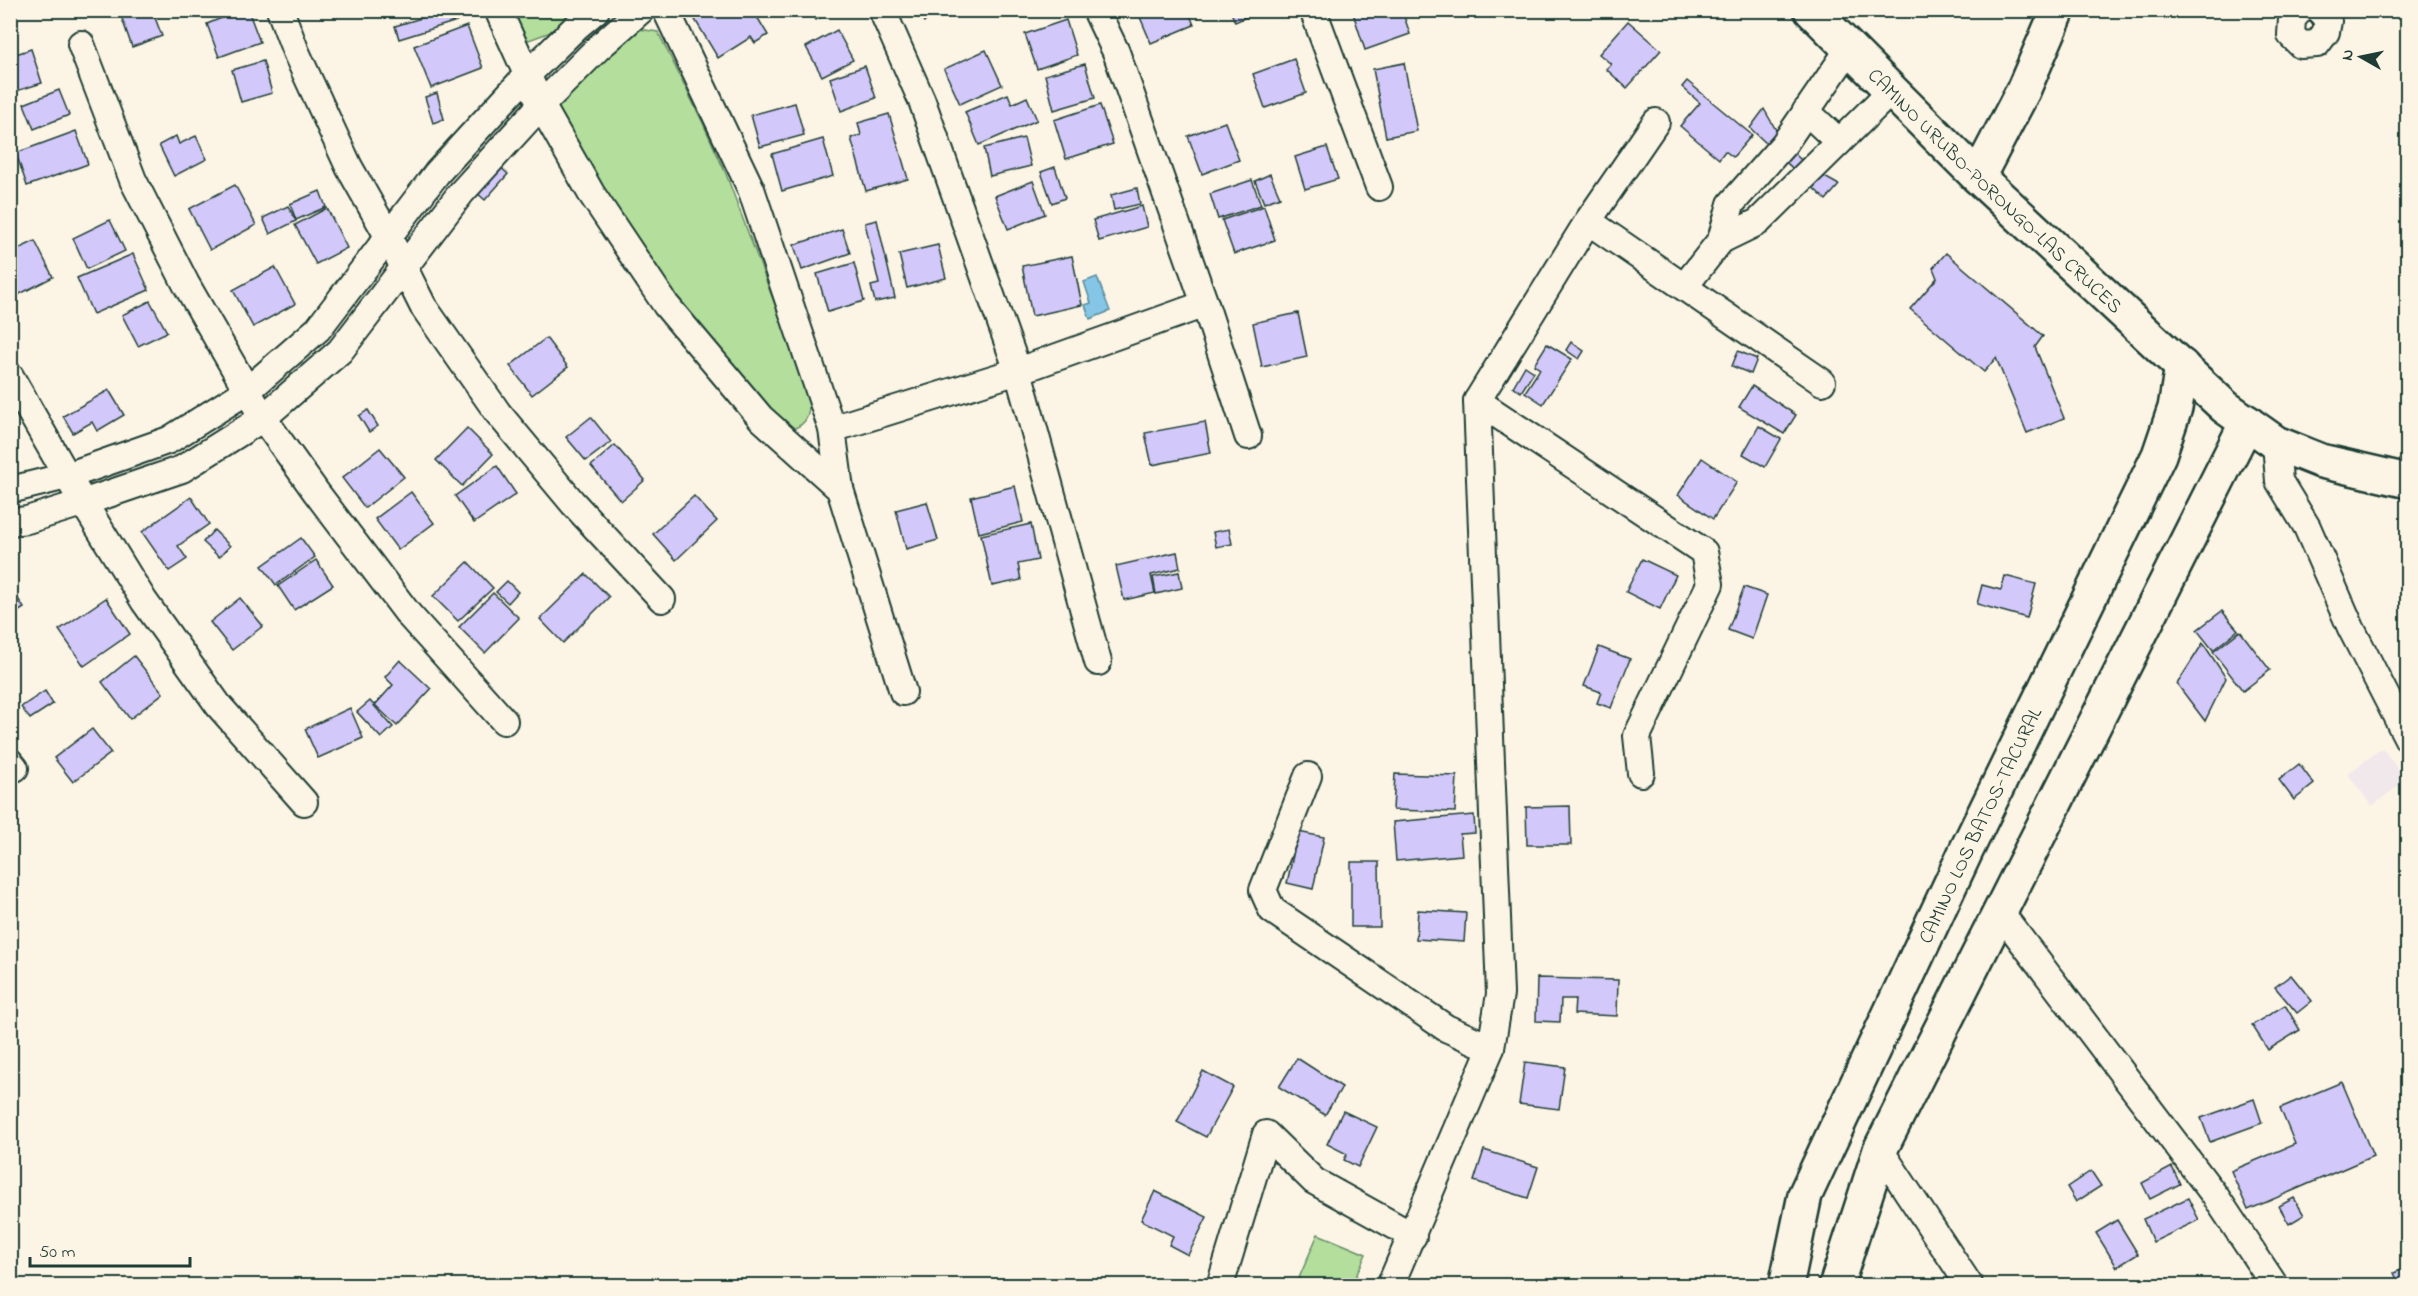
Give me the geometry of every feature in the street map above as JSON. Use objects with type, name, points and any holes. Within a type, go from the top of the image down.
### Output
[{"type":"street","points":[[280,10],[296,52],[350,167],[423,306],[498,413],[573,503],[662,599]]},
{"type":"street","points":[[498,10],[541,105],[591,193],[666,305],[761,418],[840,489]]},
{"type":"street","points":[[10,490],[67,476],[169,440],[247,391],[318,329],[437,173],[527,75],[596,10]]},
{"type":"street","points":[[10,522],[27,520],[182,469],[263,418],[340,351],[461,193],[541,105],[598,48],[641,10]]},
{"type":"street","points":[[666,10],[751,189],[832,429],[840,489],[903,692]]},
{"type":"street","points":[[882,10],[922,101],[1018,371],[1098,662]]},
{"type":"street","points":[[1096,10],[1116,52],[1205,304],[1248,436]]},
{"type":"street","points":[[1313,10],[1379,188]]},
{"type":"street","name":"CAMINO URUBO-PORONGO-LAS CRUCES","points":[[1811,10],[1978,177],[2225,407],[2276,442],[2321,461],[2408,481]]},
{"type":"street","points":[[1978,177],[2023,91],[2058,10]]},
{"type":"street","points":[[2300,10],[2292,19],[2291,35],[2301,45],[2317,45],[2326,32],[2328,21],[2320,10]]},
{"type":"street","points":[[81,44],[133,180],[186,284],[263,418],[409,615],[504,721]]},
{"type":"street","points":[[1684,287],[1721,240],[1731,204],[1785,144],[1849,49]]},
{"type":"street","points":[[1721,240],[1758,222],[1891,91]]},
{"type":"street","points":[[1806,111],[1839,142]]},
{"type":"street","points":[[1390,1286],[1491,1048],[1500,994],[1477,401],[1588,221],[1656,122]]},
{"type":"street","points":[[1588,221],[1822,382]]},
{"type":"street","points":[[832,429],[1018,371],[1205,304]]},
{"type":"street","name":"CAMINO LOS BATOS-TACURAL","points":[[1786,1286],[1805,1195],[1966,850],[2158,455],[2175,408],[2182,366]]},
{"type":"street","points":[[10,376],[67,476],[144,601],[219,706],[304,802]]},
{"type":"street","points":[[1477,401],[1704,552],[1710,584],[1636,736],[1641,773]]},
{"type":"street","points":[[1836,1286],[1880,1150],[2247,422]]},
{"type":"street","points":[[2276,442],[2279,481],[2307,527],[2351,628],[2399,704],[2408,740]]},
{"type":"street","points":[[1308,776],[1263,890],[1272,910],[1446,1028],[1491,1048]]},
{"type":"street","points":[[2000,912],[2216,1197],[2276,1286]]},
{"type":"street","points":[[1220,1286],[1266,1134],[1314,1181],[1413,1236]]},
{"type":"street","points":[[1880,1150],[1970,1286]]},
{"type":"shaded area","points":[[2382,748],[2406,780],[2372,806],[2348,774]]},
{"type":"green space","points":[[508,11],[579,11],[548,33],[529,40],[516,30]]},
{"type":"green space","points":[[639,29],[658,32],[726,174],[805,384],[809,405],[807,417],[804,422],[791,429],[763,408],[669,289],[597,181],[555,106],[566,91]]},
{"type":"green space","points":[[1318,1234],[1366,1254],[1352,1285],[1296,1285]]},
{"type":"water","points":[[1097,277],[1110,311],[1090,319],[1085,305],[1091,303],[1084,282]]},
{"type":"building","points":[[119,10],[152,10],[162,36],[132,47]]},
{"type":"building","points":[[241,10],[248,10],[260,42],[219,57],[207,24]]},
{"type":"building","points":[[429,10],[453,10],[457,21],[399,39],[395,26],[431,15]]},
{"type":"building","points":[[705,10],[753,10],[768,35],[755,43],[751,37],[718,58],[694,18]]},
{"type":"building","points":[[811,10],[834,10],[816,20]]},
{"type":"building","points":[[919,10],[949,10],[924,22]]},
{"type":"building","points":[[1137,10],[1188,10],[1194,25],[1151,43]]},
{"type":"building","points":[[1230,10],[1262,10],[1235,22]]},
{"type":"building","points":[[1352,10],[1402,10],[1410,34],[1365,50]]},
{"type":"building","points":[[1066,20],[1077,55],[1037,69],[1025,34]]},
{"type":"building","points":[[1628,21],[1661,50],[1627,88],[1606,69],[1611,64],[1599,54]]},
{"type":"building","points":[[467,26],[483,68],[431,88],[414,46]]},
{"type":"building","points":[[837,30],[853,60],[822,76],[806,47]]},
{"type":"building","points":[[31,49],[42,83],[10,93],[10,56]]},
{"type":"building","points":[[986,50],[1002,85],[960,104],[944,69]]},
{"type":"building","points":[[1294,59],[1306,93],[1265,108],[1253,74]]},
{"type":"building","points":[[263,61],[272,93],[241,102],[232,70]]},
{"type":"building","points":[[1404,63],[1417,131],[1386,137],[1373,69]]},
{"type":"building","points":[[1085,64],[1095,98],[1054,110],[1045,75]]},
{"type":"building","points":[[865,66],[876,98],[841,111],[830,78]]},
{"type":"building","points":[[1687,81],[1752,135],[1733,157],[1725,151],[1719,159],[1680,126],[1700,103],[1682,87]]},
{"type":"building","points":[[59,90],[69,115],[34,129],[24,104]]},
{"type":"building","points":[[437,93],[444,119],[433,123],[425,97]]},
{"type":"building","points":[[1008,94],[1012,104],[1027,97],[1037,120],[979,145],[965,112]]},
{"type":"building","points":[[795,103],[804,135],[760,147],[751,115]]},
{"type":"building","points":[[1100,105],[1113,144],[1066,159],[1054,120]]},
{"type":"building","points":[[1764,109],[1784,144],[1812,170],[1839,185],[1826,200],[1750,128]]},
{"type":"building","points":[[889,114],[908,179],[866,191],[851,138],[861,135],[858,123]]},
{"type":"building","points":[[1225,122],[1239,160],[1202,174],[1188,136]]},
{"type":"building","points":[[76,131],[88,164],[27,186],[16,153]]},
{"type":"building","points":[[176,136],[179,144],[196,136],[207,159],[174,176],[159,145]]},
{"type":"building","points":[[1024,138],[1031,166],[990,176],[984,148]]},
{"type":"building","points":[[823,139],[833,176],[782,191],[772,154]]},
{"type":"building","points":[[1327,147],[1338,179],[1305,189],[1295,157]]},
{"type":"building","points":[[498,165],[508,174],[485,200],[476,192]]},
{"type":"building","points":[[1055,167],[1065,198],[1052,203],[1041,172]]},
{"type":"building","points":[[1270,174],[1280,197],[1264,203],[1255,181]]},
{"type":"building","points":[[1252,180],[1261,205],[1218,219],[1210,194]]},
{"type":"building","points":[[1033,181],[1045,214],[1008,229],[995,196]]},
{"type":"building","points":[[235,185],[256,225],[210,250],[189,209]]},
{"type":"building","points":[[1137,188],[1140,204],[1114,210],[1111,195]]},
{"type":"building","points":[[320,191],[326,207],[296,220],[290,204]]},
{"type":"building","points":[[288,206],[296,221],[270,234],[263,218]]},
{"type":"building","points":[[1142,206],[1147,227],[1099,241],[1093,220]]},
{"type":"building","points":[[1264,206],[1275,240],[1234,254],[1222,220]]},
{"type":"building","points":[[327,208],[347,248],[316,264],[295,225]]},
{"type":"building","points":[[110,220],[125,251],[87,269],[73,238]]},
{"type":"building","points":[[877,220],[895,298],[875,302],[871,286],[879,284],[865,223]]},
{"type":"building","points":[[842,229],[850,253],[802,270],[794,245]]},
{"type":"building","points":[[35,241],[53,277],[10,299],[10,253]]},
{"type":"building","points":[[938,245],[946,278],[907,288],[899,254]]},
{"type":"building","points":[[1946,253],[2043,336],[2035,347],[2064,418],[2027,433],[1996,358],[1984,372],[1910,309],[1937,278],[1933,268]]},
{"type":"building","points":[[133,254],[149,290],[93,314],[77,278]]},
{"type":"building","points":[[1072,256],[1082,305],[1032,316],[1022,266]]},
{"type":"building","points":[[854,263],[864,301],[828,312],[817,274]]},
{"type":"building","points":[[275,267],[295,304],[253,327],[233,290]]},
{"type":"building","points":[[150,301],[167,332],[138,346],[122,315]]},
{"type":"building","points":[[1298,313],[1307,357],[1262,367],[1253,323]]},
{"type":"building","points":[[546,338],[568,367],[532,395],[510,366]]},
{"type":"building","points":[[1571,342],[1584,351],[1579,359],[1566,350]]},
{"type":"building","points":[[1547,344],[1572,359],[1543,404],[1525,392],[1540,369],[1534,365]]},
{"type":"building","points":[[1738,351],[1757,359],[1751,374],[1732,366]]},
{"type":"building","points":[[1525,366],[1534,372],[1521,392],[1513,387]]},
{"type":"building","points":[[1752,386],[1796,415],[1784,434],[1739,407]]},
{"type":"building","points":[[109,390],[124,415],[97,431],[92,422],[73,433],[63,416]]},
{"type":"building","points":[[368,410],[378,426],[369,432],[359,416]]},
{"type":"building","points":[[591,417],[611,442],[586,461],[566,437]]},
{"type":"building","points":[[1205,422],[1211,453],[1152,465],[1145,433]]},
{"type":"building","points":[[1759,426],[1781,439],[1765,467],[1743,454]]},
{"type":"building","points":[[467,428],[493,454],[462,486],[436,460]]},
{"type":"building","points":[[615,445],[645,480],[621,501],[591,466]]},
{"type":"building","points":[[380,448],[404,477],[365,508],[342,478]]},
{"type":"building","points":[[1702,458],[1737,482],[1713,519],[1678,495]]},
{"type":"building","points":[[497,466],[516,494],[474,523],[455,496]]},
{"type":"building","points":[[1015,486],[1023,522],[979,533],[971,497]]},
{"type":"building","points":[[411,492],[434,523],[398,550],[375,519]]},
{"type":"building","points":[[694,496],[717,521],[676,560],[653,534]]},
{"type":"building","points":[[191,497],[209,524],[178,546],[187,559],[169,571],[142,532]]},
{"type":"building","points":[[927,502],[938,540],[906,549],[896,510]]},
{"type":"building","points":[[1031,524],[1038,560],[1018,564],[1021,580],[992,586],[981,535]]},
{"type":"building","points":[[1229,529],[1232,544],[1216,547],[1213,532]]},
{"type":"building","points":[[214,530],[230,546],[219,557],[203,542]]},
{"type":"building","points":[[301,538],[315,557],[276,585],[262,566]]},
{"type":"building","points":[[1177,552],[1180,568],[1151,575],[1155,593],[1124,600],[1116,566]]},
{"type":"building","points":[[1642,559],[1676,575],[1660,609],[1626,592]]},
{"type":"building","points":[[316,560],[333,585],[294,610],[278,586]]},
{"type":"building","points":[[468,562],[493,588],[458,621],[433,596]]},
{"type":"building","points":[[1179,572],[1182,588],[1156,594],[1153,577]]},
{"type":"building","points":[[586,574],[609,597],[563,643],[540,619]]},
{"type":"building","points":[[2005,576],[2036,584],[2027,618],[1977,604],[1982,585],[2001,590]]},
{"type":"building","points":[[507,581],[518,592],[508,603],[496,592]]},
{"type":"building","points":[[10,586],[24,608],[10,617]]},
{"type":"building","points":[[1744,587],[1767,595],[1752,639],[1728,630]]},
{"type":"building","points":[[493,593],[519,618],[485,653],[459,627]]},
{"type":"building","points":[[106,598],[130,634],[84,666],[59,630]]},
{"type":"building","points":[[240,598],[263,626],[232,650],[210,622]]},
{"type":"building","points":[[2222,611],[2238,630],[2213,650],[2197,630]]},
{"type":"building","points":[[2240,631],[2270,670],[2243,691],[2213,652]]},
{"type":"building","points":[[2203,643],[2226,678],[2205,721],[2177,684]]},
{"type":"building","points":[[1599,647],[1630,659],[1611,708],[1597,703],[1601,692],[1584,686]]},
{"type":"building","points":[[134,656],[163,693],[130,719],[102,682]]},
{"type":"building","points":[[400,660],[431,689],[397,726],[375,705],[393,685],[385,677]]},
{"type":"building","points":[[45,691],[53,704],[30,719],[21,707]]},
{"type":"building","points":[[370,701],[393,727],[381,738],[357,712]]},
{"type":"building","points":[[350,708],[363,738],[318,758],[305,729]]},
{"type":"building","points":[[92,729],[111,753],[73,782],[54,758]]},
{"type":"building","points":[[2299,764],[2314,784],[2294,800],[2279,780]]},
{"type":"building","points":[[1395,774],[1457,776],[1455,812],[1393,810]]},
{"type":"building","points":[[1570,806],[1571,845],[1527,845],[1526,807]]},
{"type":"building","points":[[1474,815],[1475,833],[1460,834],[1462,855],[1396,861],[1393,822]]},
{"type":"building","points":[[1298,832],[1324,837],[1313,889],[1287,883]]},
{"type":"building","points":[[1351,862],[1379,862],[1380,927],[1351,927]]},
{"type":"building","points":[[1418,910],[1466,913],[1464,942],[1416,939]]},
{"type":"building","points":[[2291,975],[2312,1001],[2297,1013],[2275,987]]},
{"type":"building","points":[[1537,978],[1618,980],[1617,1016],[1574,1014],[1575,999],[1561,999],[1560,1022],[1536,1021]]},
{"type":"building","points":[[2285,1005],[2300,1030],[2268,1050],[2252,1025]]},
{"type":"building","points":[[1297,1058],[1342,1087],[1325,1115],[1279,1087]]},
{"type":"building","points":[[1525,1062],[1565,1067],[1559,1109],[1519,1104]]},
{"type":"building","points":[[1203,1071],[1233,1087],[1206,1137],[1177,1122]]},
{"type":"building","points":[[2342,1082],[2373,1156],[2248,1210],[2231,1171],[2295,1144],[2280,1108]]},
{"type":"building","points":[[2254,1099],[2262,1123],[2210,1142],[2201,1118]]},
{"type":"building","points":[[1343,1111],[1377,1127],[1358,1167],[1344,1160],[1347,1154],[1327,1144]]},
{"type":"building","points":[[1484,1150],[1538,1167],[1528,1198],[1474,1181]]},
{"type":"building","points":[[2172,1167],[2180,1184],[2150,1199],[2142,1183]]},
{"type":"building","points":[[2091,1171],[2101,1186],[2076,1202],[2067,1187]]},
{"type":"building","points":[[1155,1191],[1207,1217],[1188,1255],[1169,1245],[1173,1236],[1141,1220]]},
{"type":"building","points":[[2188,1198],[2199,1220],[2153,1242],[2143,1219]]},
{"type":"building","points":[[2294,1198],[2304,1215],[2289,1224],[2279,1206]]},
{"type":"building","points":[[2408,1212],[2408,1232],[2405,1233],[2399,1214]]},
{"type":"building","points":[[2117,1220],[2138,1254],[2117,1267],[2096,1233]]},
{"type":"building","points":[[2408,1267],[2408,1286],[2400,1286],[2394,1273]]}]
